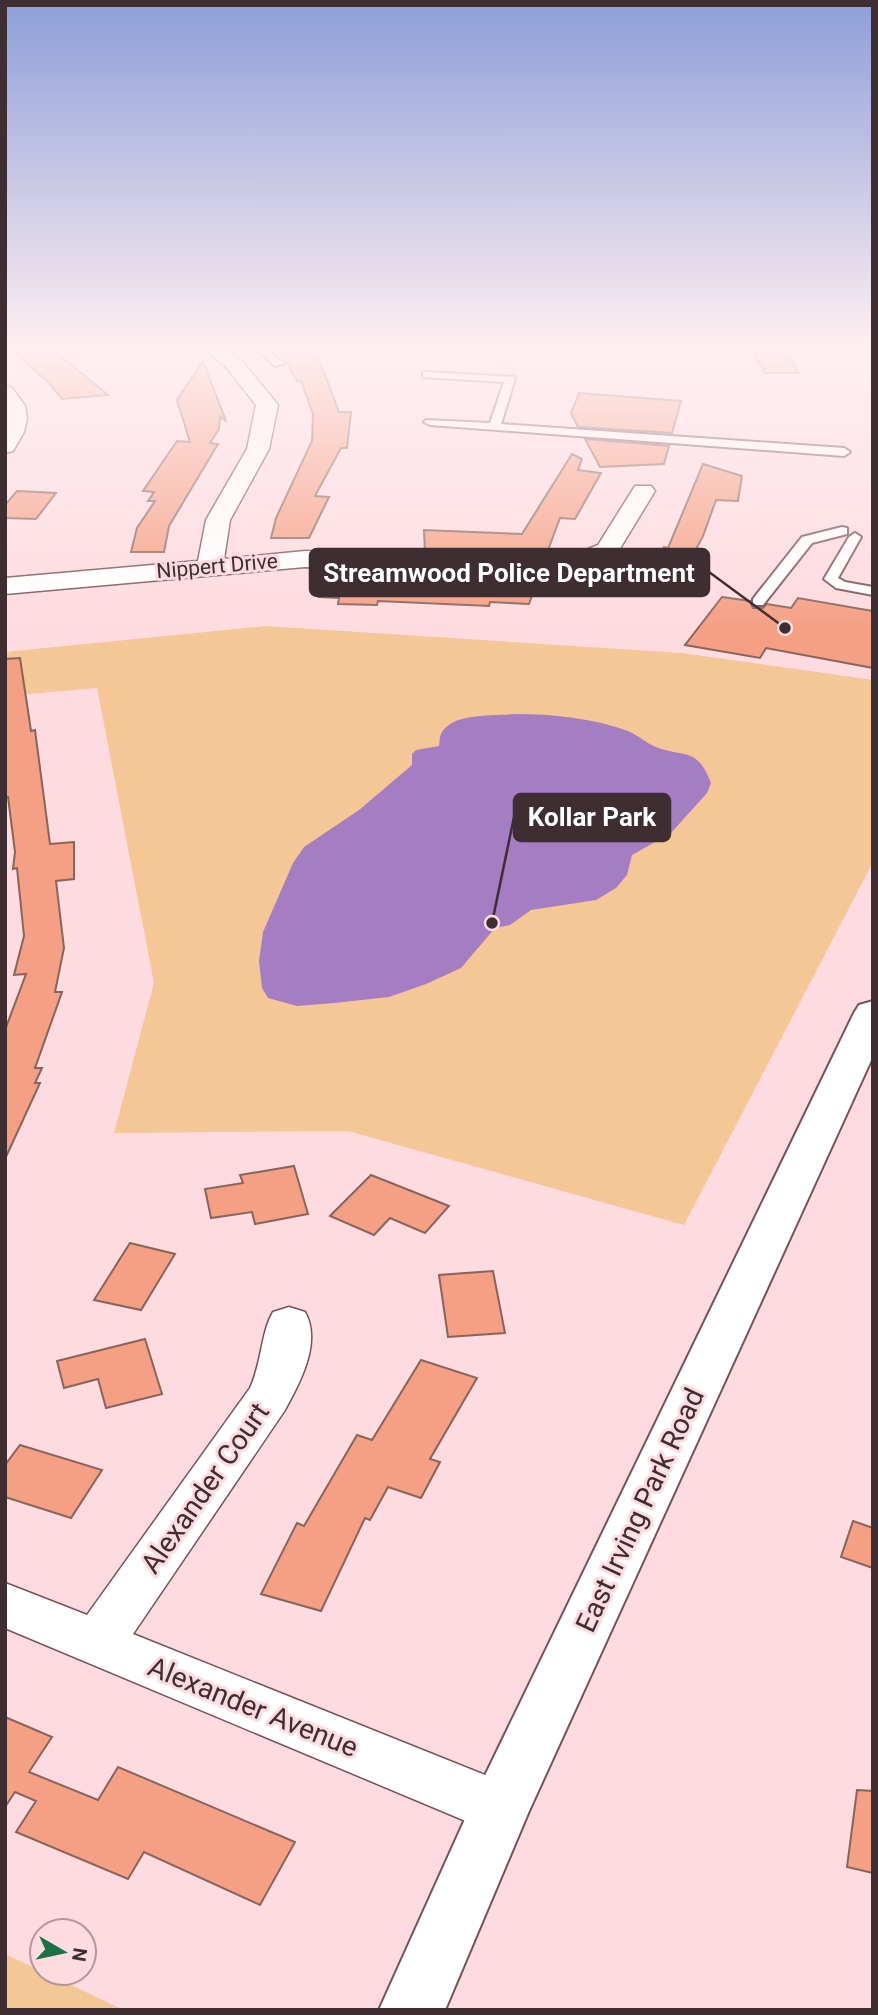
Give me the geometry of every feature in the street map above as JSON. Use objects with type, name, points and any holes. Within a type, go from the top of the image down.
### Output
[{"type":"main road","name":"East Irving Park Road","points":[[412,2010],[500,1808],[861,1065],[873,1013]]},
{"type":"street","points":[[210,566],[218,520],[259,443]]},
{"type":"street","name":"Nippert Drive","points":[[5,586],[305,559],[404,562],[554,572],[607,550],[643,491]]},
{"type":"street","name":"Alexander Court","points":[[97,1643],[268,1398],[281,1374],[288,1350],[289,1323]]},
{"type":"street","name":"Alexander Avenue","points":[[5,1605],[500,1808]]},
{"type":"lane","points":[[719,443],[844,452]]},
{"type":"lane","points":[[758,602],[807,540],[842,531]]},
{"type":"lane","points":[[855,537],[831,579],[841,585],[873,591]]},
{"type":"shaded area","points":[[266,626],[682,653],[873,680],[873,862],[684,1225],[348,1131],[114,1133],[154,983],[97,688],[5,696],[5,652]]},
{"type":"shaded area","points":[[516,714],[572,718],[628,731],[656,747],[695,758],[706,771],[711,783],[707,793],[671,833],[632,855],[627,875],[616,888],[596,900],[531,910],[510,925],[495,928],[461,968],[389,997],[297,1006],[268,998],[262,988],[259,961],[263,932],[293,863],[304,847],[359,810],[412,765],[412,754],[416,750],[439,746],[441,734],[446,727],[474,716]]},
{"type":"shaded area","points":[[5,1954],[28,1965],[28,1987],[75,1987],[124,2010],[5,2010]]},
{"type":"building","points":[[176,443],[218,444],[169,526],[164,552],[131,552],[137,528],[155,501],[148,501],[154,492],[143,491]]},
{"type":"building","points":[[311,443],[348,443],[347,448],[341,448],[315,496],[329,497],[309,538],[271,538],[276,518]]},
{"type":"building","points":[[587,443],[669,446],[664,464],[600,467]]},
{"type":"building","points":[[572,454],[582,459],[578,470],[601,473],[575,519],[560,518],[544,561],[425,553],[424,530],[522,534]]},
{"type":"building","points":[[703,464],[742,476],[738,501],[716,500],[703,536],[680,580],[638,592],[664,547],[668,548]]},
{"type":"building","points":[[17,491],[56,493],[36,519],[5,518],[5,505]]},
{"type":"building","points":[[425,574],[537,581],[529,604],[490,602],[489,606],[378,601],[377,605],[338,604],[339,598],[319,597],[319,581]]},
{"type":"building","points":[[722,597],[750,601],[753,608],[763,608],[767,604],[791,608],[798,598],[873,611],[873,668],[766,648],[760,658],[685,645]]},
{"type":"building","points":[[20,658],[31,731],[35,730],[50,844],[74,842],[74,879],[56,881],[64,948],[55,992],[62,992],[35,1068],[42,1068],[35,1083],[40,1083],[5,1159],[5,1030],[26,974],[14,975],[24,936],[17,868],[13,869],[15,852],[8,797],[5,797],[5,659]]},
{"type":"building","points":[[294,1166],[308,1214],[255,1224],[252,1212],[211,1218],[205,1189],[243,1183],[240,1175]]},
{"type":"building","points":[[371,1175],[449,1206],[425,1233],[390,1218],[374,1235],[330,1216]]},
{"type":"building","points":[[130,1243],[175,1254],[141,1310],[94,1300]]},
{"type":"building","points":[[493,1271],[505,1333],[448,1337],[439,1275]]},
{"type":"building","points":[[145,1339],[162,1394],[106,1408],[98,1379],[64,1388],[57,1361]]},
{"type":"building","points":[[421,1360],[477,1378],[430,1459],[440,1462],[421,1498],[388,1487],[370,1520],[365,1518],[321,1611],[261,1594],[297,1523],[304,1526],[357,1435],[372,1440]]},
{"type":"building","points":[[20,1445],[102,1470],[71,1518],[5,1497],[5,1465]]},
{"type":"building","points":[[853,1521],[873,1528],[873,1568],[841,1557]]},
{"type":"building","points":[[5,1717],[52,1737],[29,1772],[98,1800],[118,1767],[295,1842],[260,1905],[144,1852],[128,1879],[16,1832],[36,1801],[15,1792],[5,1807]]},
{"type":"building","points":[[857,1790],[873,1791],[873,1873],[847,1867]]},
{"type":"place","name":"Streamwood Police Department","points":[[785,628]]},
{"type":"place","name":"Kollar Park","points":[[492,923]]}]
